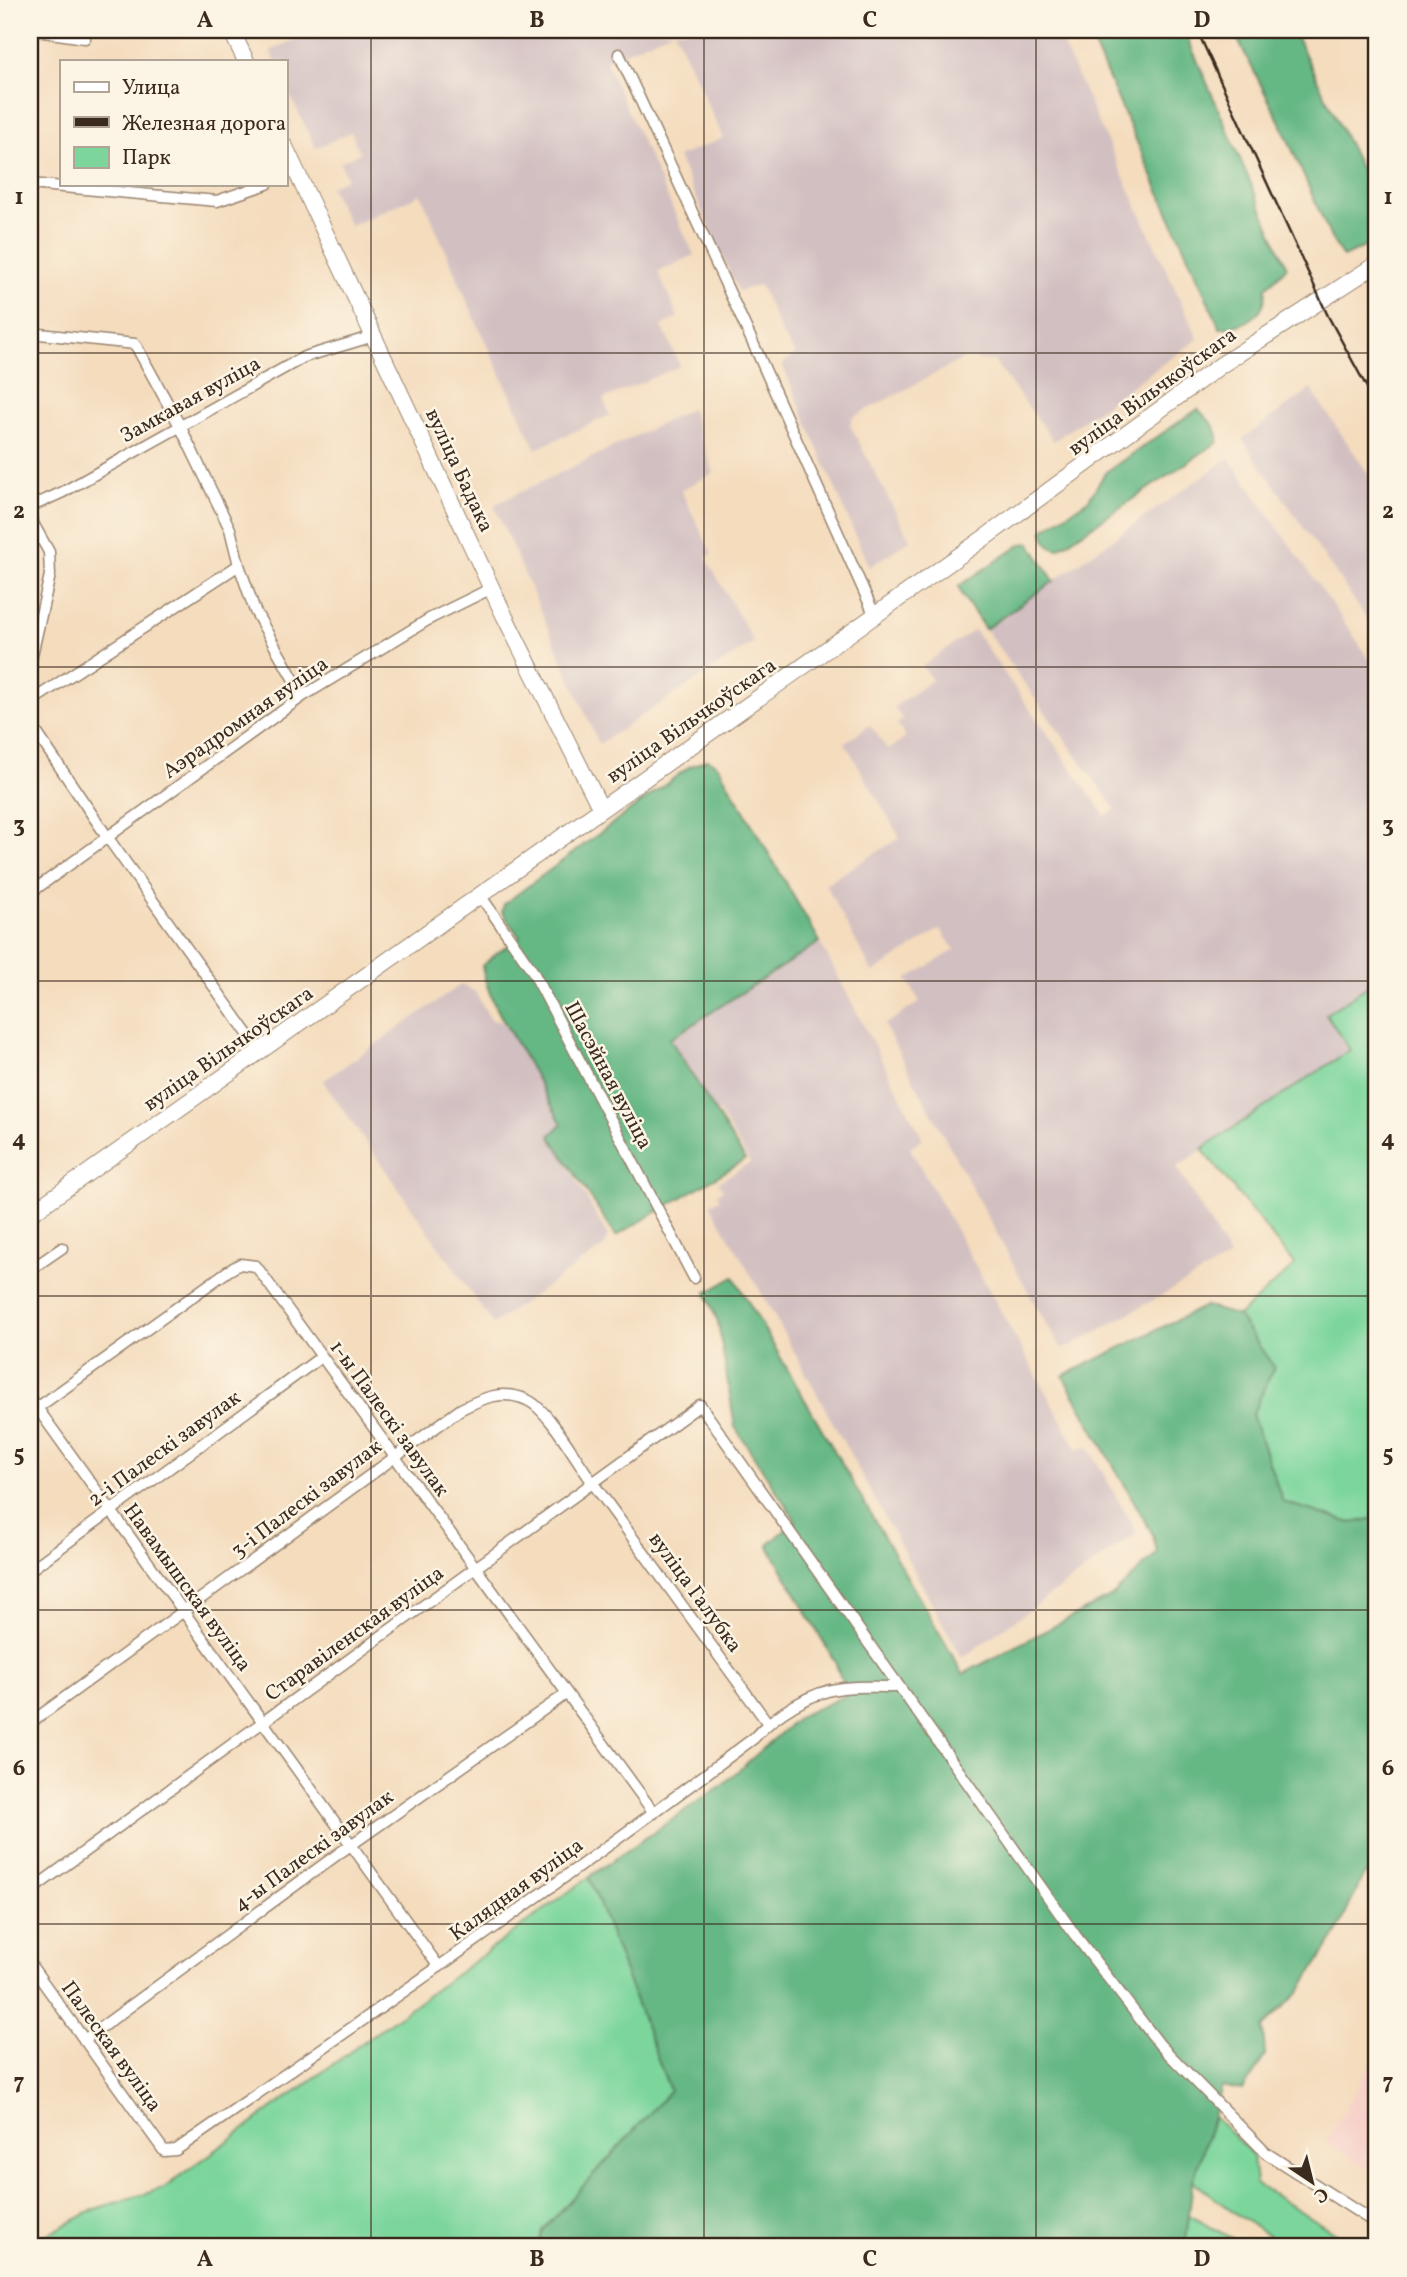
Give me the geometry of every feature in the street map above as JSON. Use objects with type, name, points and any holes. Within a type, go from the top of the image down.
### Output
[{"type":"main road","points":[[231,30],[246,60]]},
{"type":"main road","name":"вуліца Бадака","points":[[287,156],[291,174],[374,336],[492,588],[601,809]]},
{"type":"main road","name":"вуліца Вільчкоўскага","points":[[30,1214],[875,616],[1222,365],[1377,264]]},
{"type":"street","points":[[30,30],[85,38]]},
{"type":"street","points":[[619,54],[758,354],[875,616]]},
{"type":"street","points":[[30,184],[217,201],[261,186]]},
{"type":"street","points":[[30,333],[135,344],[180,426],[230,529],[255,611],[303,696]]},
{"type":"street","name":"Замкавая вуліца","points":[[30,506],[63,492],[304,357],[374,336]]},
{"type":"street","points":[[30,518],[49,552],[50,575],[30,664]]},
{"type":"street","points":[[30,702],[239,565]]},
{"type":"street","name":"Аэрадромная вуліца","points":[[30,893],[303,696],[431,618],[492,588]]},
{"type":"street","points":[[30,723],[108,838],[260,1051]]},
{"type":"street","name":"Шасэйная вуліца","points":[[480,895],[532,970],[694,1278]]},
{"type":"street","points":[[30,1270],[62,1248]]},
{"type":"street","name":"1-ы Палескі завулак","points":[[33,1410],[228,1270],[240,1264],[256,1266],[654,1813]]},
{"type":"street","name":"2-і Палескі завулак","points":[[30,1570],[321,1357]]},
{"type":"street","name":"3-і Палескі завулак","points":[[30,1723],[394,1456],[461,1409],[485,1396],[506,1395],[527,1399],[541,1409],[593,1484]]},
{"type":"street","name":"Навамышская вуліца","points":[[30,1398],[33,1410],[110,1511],[439,1967]]},
{"type":"street","name":"Старавіленская вуліца","points":[[30,1891],[700,1405],[898,1687]]},
{"type":"street","name":"вуліца Галубка","points":[[593,1484],[767,1722]]},
{"type":"street","points":[[898,1687],[1075,1935],[1160,2045],[1266,2153],[1377,2224]]},
{"type":"street","name":"Калядная вуліца","points":[[164,2151],[176,2150],[439,1967],[654,1813],[754,1738],[767,1722],[796,1704],[841,1688],[898,1687]]},
{"type":"street","name":"4-ы Палескі завулак","points":[[84,2040],[566,1694]]},
{"type":"street","name":"Палеская вуліца","points":[[30,1964],[164,2151]]},
{"type":"shaded area","points":[[316,30],[674,30],[605,61],[694,255],[658,272],[678,317],[662,326],[680,366],[603,399],[610,415],[536,449],[479,328],[421,194],[350,226],[330,187],[347,178],[340,162],[360,153],[351,132],[316,148],[287,89],[287,60],[274,60],[270,51]]},
{"type":"shaded area","points":[[674,30],[1056,30],[1198,339],[1054,441],[994,361],[965,358],[853,417],[850,425],[910,540],[869,567],[782,364],[796,354],[782,335],[760,285],[738,291],[678,157],[723,138]]},
{"type":"shaded area","points":[[1311,389],[1377,487],[1377,633],[1242,439]]},
{"type":"shaded area","points":[[691,409],[714,473],[681,490],[712,554],[706,558],[754,642],[599,744],[494,505]]},
{"type":"shaded area","points":[[1229,458],[1377,672],[1377,980],[1326,1014],[1350,1049],[1177,1167],[1230,1257],[1071,1346],[1061,1348],[884,1025],[920,1002],[907,979],[955,950],[940,929],[873,973],[825,884],[900,838],[845,743],[870,725],[888,750],[906,738],[897,724],[903,720],[894,707],[932,680],[922,666],[974,630],[1105,816],[1116,810],[985,629]]},
{"type":"shaded area","points":[[820,942],[923,1139],[910,1148],[1078,1450],[1087,1445],[1137,1533],[962,1658],[710,1204],[720,1199],[717,1194],[723,1190],[718,1182],[750,1163],[719,1111],[715,1114],[670,1040]]},
{"type":"shaded area","points":[[462,984],[475,992],[491,1020],[502,1022],[521,1050],[562,1124],[551,1136],[608,1236],[605,1246],[493,1324],[323,1081]]},
{"type":"shaded area","points":[[1377,2053],[1377,2174],[1326,2142]]},
{"type":"green space","points":[[1087,30],[1184,30],[1287,267],[1266,288],[1262,306],[1253,318],[1246,322],[1220,328]]},
{"type":"green space","points":[[1233,30],[1293,30],[1367,182],[1377,195],[1377,241],[1343,257],[1331,238],[1282,126]]},
{"type":"green space","points":[[1198,409],[1215,428],[1218,442],[1058,549],[1049,545],[1043,530],[1088,500],[1106,472]]},
{"type":"green space","points":[[1030,543],[1054,581],[985,629],[959,586],[1022,544]]},
{"type":"green space","points":[[708,759],[718,766],[820,942],[670,1039],[745,1160],[616,1236],[550,1136],[562,1124],[498,1010],[488,989],[482,966],[520,938],[502,912],[504,904],[689,767]]},
{"type":"green space","points":[[1377,980],[1377,1518],[1351,1523],[1283,1502],[1252,1415],[1274,1367],[1238,1316],[1295,1265],[1202,1149],[1350,1050],[1326,1014]]},
{"type":"green space","points":[[734,1277],[963,1674],[1114,1595],[1157,1553],[1153,1535],[1063,1376],[1205,1306],[1238,1316],[1274,1367],[1252,1415],[1283,1502],[1351,1523],[1377,1518],[1377,1859],[1362,1878],[1337,1933],[1299,1992],[1263,2027],[1265,2056],[1243,2090],[1222,2087],[1193,2181],[1185,2247],[537,2247],[544,2229],[670,2091],[589,1877],[722,1785],[800,1716],[847,1695],[835,1662],[768,1545],[796,1521],[735,1427],[718,1322],[706,1293]]},
{"type":"green space","points":[[589,1877],[670,2091],[544,2229],[537,2247],[30,2247],[30,2244],[95,2209],[164,2188]]},
{"type":"green space","points":[[1214,2117],[1253,2155],[1256,2184],[1358,2247],[1287,2247],[1230,2210],[1193,2181]]},
{"type":"green space","points":[[1189,2215],[1247,2247],[1185,2247]]},
{"type":"railway","points":[[1197,30],[1328,316],[1377,406]]}]
